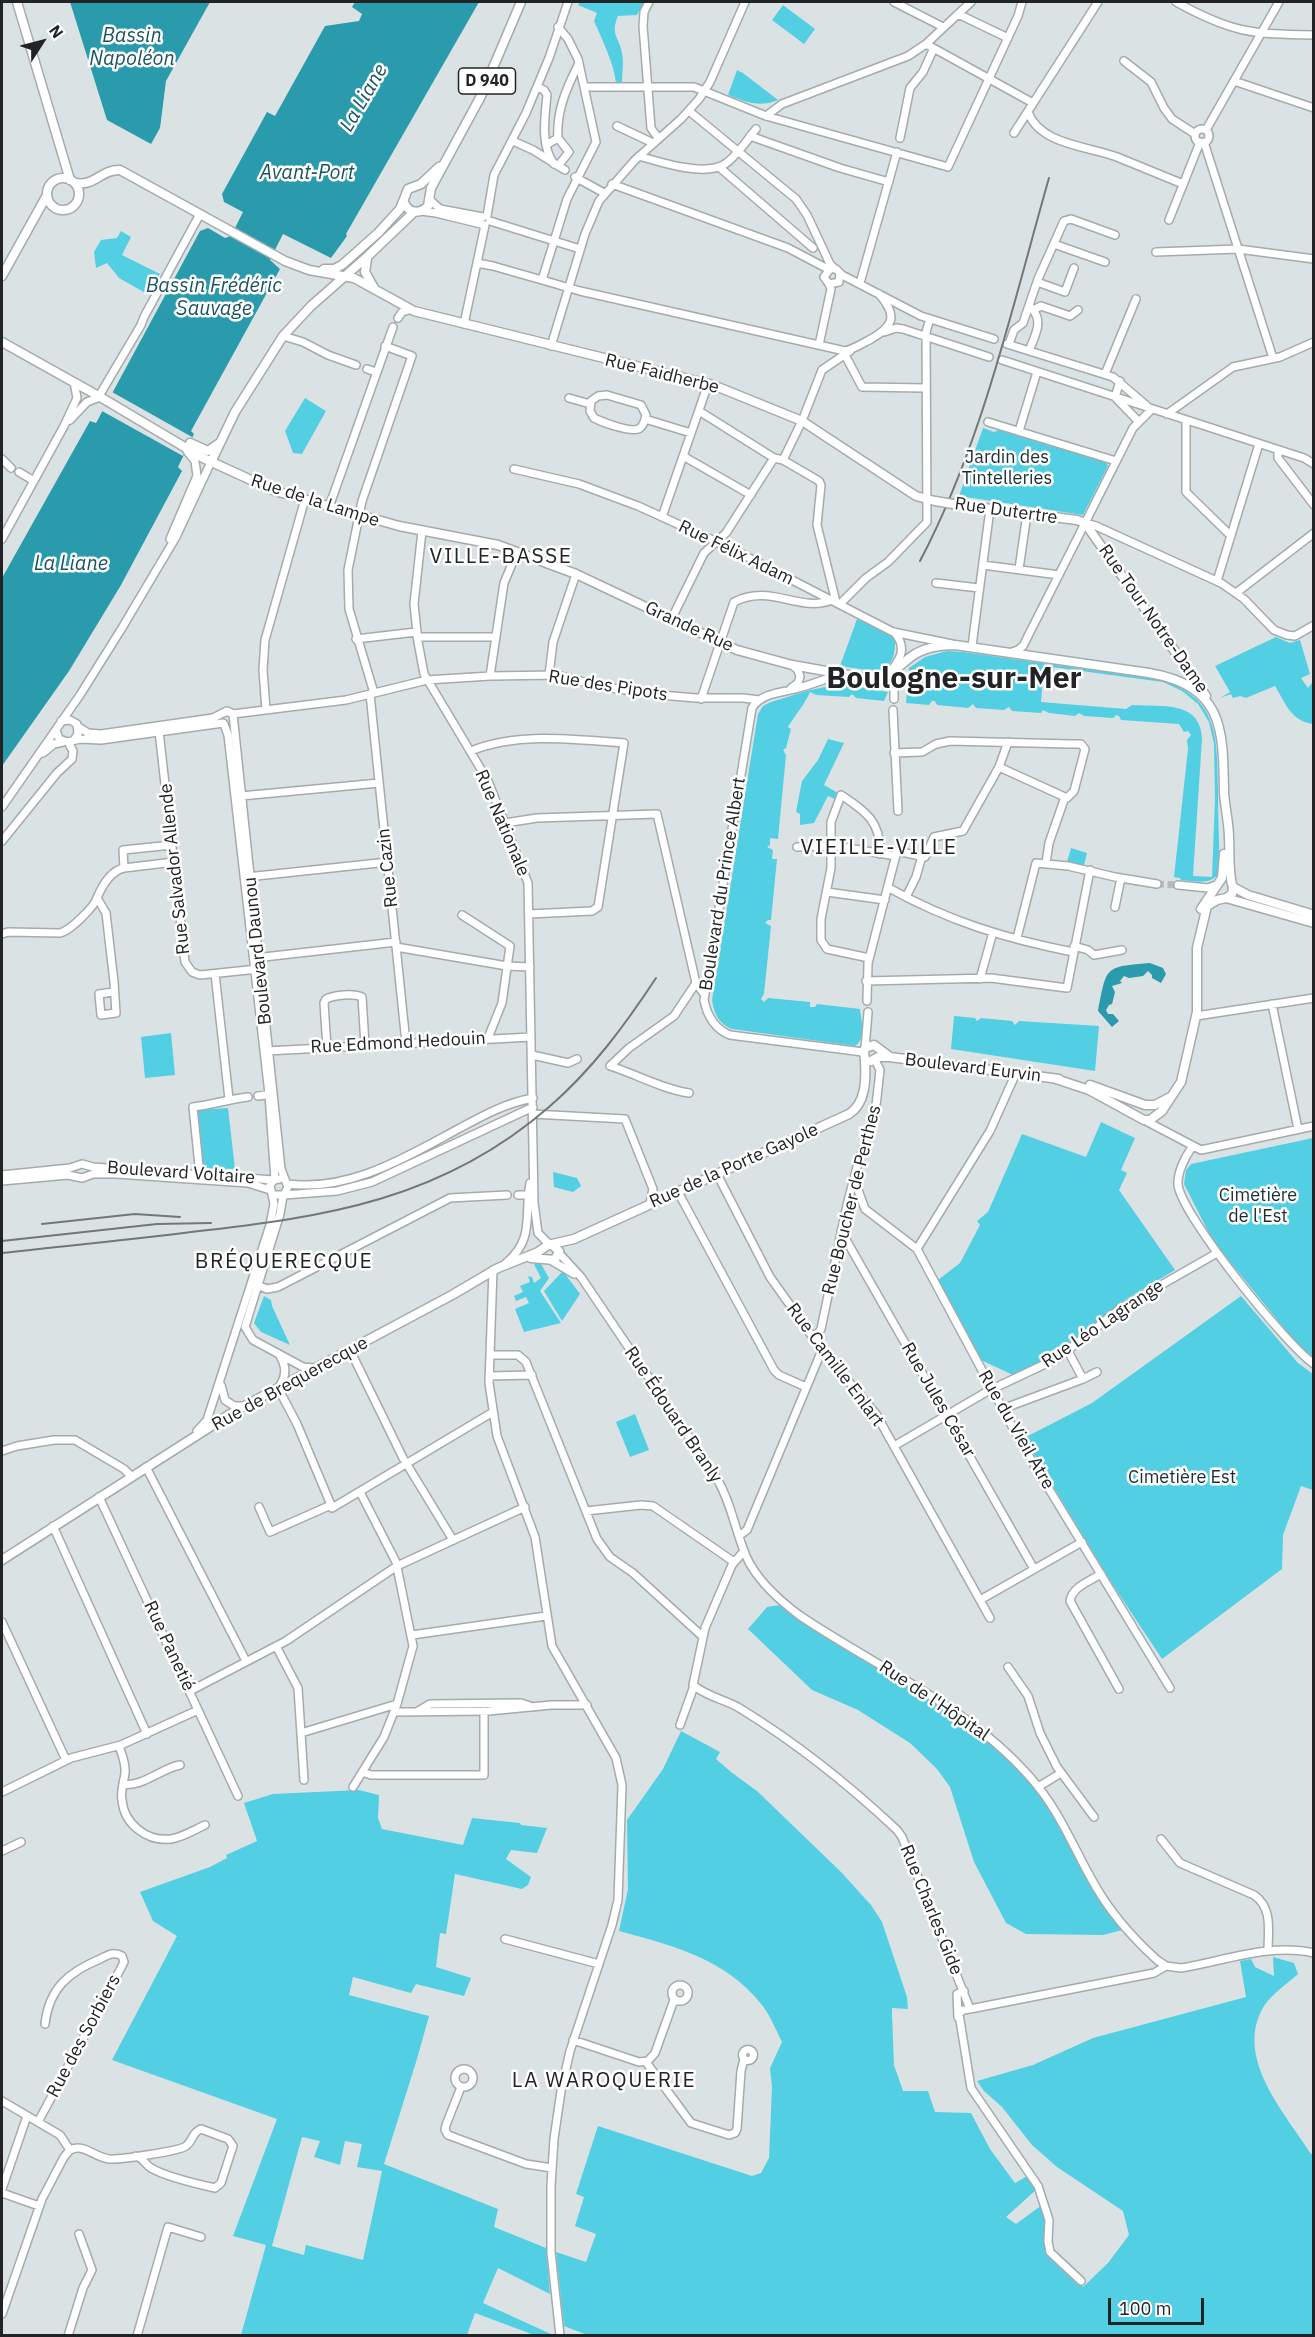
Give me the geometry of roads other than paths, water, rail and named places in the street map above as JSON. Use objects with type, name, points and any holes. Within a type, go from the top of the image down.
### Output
[{"type":"main road","points":[[17,2],[58,132],[64,160],[72,182],[78,189],[75,204],[63,210],[55,207],[47,195]]},
{"type":"main road","name":"D 940","points":[[430,197],[446,158],[481,96],[521,2]]},
{"type":"main road","name":"D 940","points":[[418,186],[446,158]]},
{"type":"main road","points":[[2,276],[64,160]]},
{"type":"main road","points":[[53,181],[60,178],[86,185],[110,171],[120,170],[281,259],[302,268],[329,269],[342,265],[389,222],[404,202],[406,191],[418,186],[426,189],[430,197],[428,206],[417,211],[344,276],[283,336],[235,412],[210,462]]},
{"type":"main road","points":[[404,202],[407,207],[417,211]]},
{"type":"main road","points":[[369,255],[364,272],[378,292]]},
{"type":"main road","name":"Rue Faidherbe","points":[[302,268],[354,278],[410,310],[708,384],[802,421],[916,496],[931,500]]},
{"type":"main road","points":[[314,304],[328,283],[328,277],[322,272]]},
{"type":"main road","points":[[2,342],[188,449],[208,451],[218,444]]},
{"type":"main road","name":"Rue de la Lampe","points":[[188,449],[210,462],[259,484],[304,500],[422,531]]},
{"type":"main road","name":"Rue Dutertre","points":[[931,500],[1085,523]]},
{"type":"main road","name":"Rue Tour Notre-Dame","points":[[1085,523],[1210,701],[1216,717]]},
{"type":"main road","name":"Grande Rue","points":[[422,531],[490,543],[576,574],[720,644],[754,656],[872,680],[887,676]]},
{"type":"main road","points":[[887,676],[919,652],[933,647],[955,645],[1167,676],[1185,677],[1188,673],[1186,666]]},
{"type":"main road","points":[[1167,676],[1185,683],[1196,691],[1216,717],[1223,743],[1224,865],[1216,895],[1314,923]]},
{"type":"main road","points":[[1175,1093],[1159,1103],[1147,1105],[1139,1112],[1142,1119],[1149,1121],[1162,1111],[1175,1093],[1182,1079],[1196,1016],[1198,944],[1204,912],[1210,904],[1232,894],[1229,826],[1225,800]]},
{"type":"main road","points":[[1197,986],[1193,959],[1195,938],[1202,906],[1217,885],[1226,880],[1248,895],[1314,915]]},
{"type":"main road","name":"Boulevard Eurvin","points":[[872,1054],[1085,1084],[1147,1105]]},
{"type":"main road","name":"Rue de la Porte Gayole","points":[[549,1252],[852,1112],[861,1101],[866,1070],[872,1054]]},
{"type":"main road","name":"Boulevard Eurvin","points":[[1056,1079],[1089,1090],[1142,1119]]},
{"type":"main road","points":[[1147,1105],[1154,1109],[1154,1116]]},
{"type":"main road","name":"Rue de Brequerecque","points":[[493,1273],[505,1264],[549,1252]]},
{"type":"main road","name":"Rue de Brequerecque","points":[[2,1560],[184,1442],[200,1435],[244,1406],[493,1273],[549,1252]]},
{"type":"street","points":[[464,324],[493,178],[513,141],[537,87],[568,2]]},
{"type":"street","points":[[649,2],[644,12],[643,26],[651,128],[655,140]]},
{"type":"street","points":[[551,346],[590,220],[604,193],[655,140],[689,111],[704,92],[745,2]]},
{"type":"street","points":[[894,2],[943,27]]},
{"type":"street","points":[[584,87],[692,86],[763,115],[948,166],[1008,39],[1022,2]]},
{"type":"street","points":[[1014,133],[1098,2]]},
{"type":"street","points":[[1176,2],[1217,23],[1260,34],[1314,35]]},
{"type":"street","points":[[1206,130],[1279,2]]},
{"type":"street","points":[[763,115],[779,105],[901,59],[926,44],[958,14],[966,3]]},
{"type":"street","points":[[958,14],[1008,39]]},
{"type":"street","points":[[542,280],[575,177],[588,159],[597,139],[579,63],[572,46],[558,27]]},
{"type":"street","points":[[926,44],[933,50],[1033,103]]},
{"type":"street","points":[[900,138],[910,88],[923,72],[933,50]]},
{"type":"street","points":[[1124,61],[1151,82],[1172,119],[1195,134],[1196,140],[1202,142]]},
{"type":"street","points":[[559,167],[569,152],[558,138],[558,124],[564,95],[579,63]]},
{"type":"street","points":[[1234,81],[1314,108]]},
{"type":"street","points":[[537,87],[544,90],[547,95],[544,127],[546,144],[559,167]]},
{"type":"street","points":[[689,111],[785,187],[799,202],[835,270],[838,282],[829,284]]},
{"type":"street","points":[[1028,112],[1035,125],[1054,138],[1112,155],[1183,184]]},
{"type":"street","points":[[617,126],[655,140]]},
{"type":"street","points":[[639,156],[684,168],[719,167],[726,163],[756,129]]},
{"type":"street","points":[[1195,134],[1199,129],[1206,130]]},
{"type":"street","points":[[1168,220],[1202,142],[1209,137],[1206,130]]},
{"type":"street","points":[[750,136],[840,168],[889,182]]},
{"type":"street","points":[[546,144],[558,138]]},
{"type":"street","points":[[513,141],[559,167]]},
{"type":"street","points":[[1202,142],[1273,358]]},
{"type":"street","points":[[860,283],[897,152]]},
{"type":"street","points":[[719,167],[813,248]]},
{"type":"street","points":[[575,177],[604,193]]},
{"type":"street","points":[[612,184],[788,248],[835,270],[898,305],[930,319],[994,339]]},
{"type":"street","points":[[430,197],[440,209],[580,249]]},
{"type":"street","points":[[417,211],[485,220]]},
{"type":"street","points":[[64,426],[87,402],[102,398],[200,214]]},
{"type":"street","points":[[1115,235],[1069,219],[1062,223],[1037,282],[1031,308],[1023,323],[1014,330],[1008,344],[1105,374],[1120,381],[1152,409]]},
{"type":"street","points":[[788,248],[802,251],[821,244]]},
{"type":"street","points":[[1054,244],[1105,262]]},
{"type":"street","points":[[1156,251],[1238,249],[1314,259]]},
{"type":"street","points":[[477,263],[568,288],[844,352],[862,387],[926,388]]},
{"type":"street","points":[[1037,282],[1065,292],[1074,268]]},
{"type":"street","points":[[819,345],[831,289],[824,276],[835,270]]},
{"type":"street","points":[[783,460],[802,421],[822,370],[844,352],[882,332],[890,325],[891,316],[879,294]]},
{"type":"street","points":[[1105,374],[1136,298]]},
{"type":"street","points":[[1031,308],[1041,306],[1070,316],[1078,310]]},
{"type":"street","points":[[1029,351],[1039,320],[1031,308]]},
{"type":"street","points":[[398,318],[402,312],[410,310]]},
{"type":"street","points":[[701,699],[732,605],[738,600],[760,594],[814,604],[836,602],[924,526],[931,500],[926,388],[926,337],[930,319]]},
{"type":"street","points":[[296,321],[296,329],[303,342]]},
{"type":"street","points":[[329,507],[393,327]]},
{"type":"street","points":[[882,332],[898,328],[989,357]]},
{"type":"street","points":[[283,336],[303,342],[328,355],[356,365]]},
{"type":"street","points":[[1167,414],[1233,367],[1273,358],[1314,342]]},
{"type":"street","name":"Rue Cazin","points":[[386,346],[412,356],[358,515],[347,578],[348,606],[372,694],[406,1043]]},
{"type":"street","points":[[1002,360],[1309,460],[1314,465]]},
{"type":"street","points":[[367,369],[376,372]]},
{"type":"street","points":[[1018,431],[1037,372]]},
{"type":"street","points":[[1114,397],[1120,381]]},
{"type":"street","points":[[2,538],[77,398],[74,382]]},
{"type":"street","points":[[662,517],[708,384]]},
{"type":"street","points":[[601,395],[625,399],[641,405],[645,410],[645,419],[640,429],[630,430],[594,418],[590,411],[590,404],[595,397],[601,395]]},
{"type":"street","points":[[1114,397],[1138,421]]},
{"type":"street","points":[[569,398],[590,404]]},
{"type":"street","points":[[1009,652],[1017,651],[1023,646],[1116,460],[1138,421],[1152,409]]},
{"type":"street","points":[[699,411],[774,458],[783,460],[820,483],[817,525],[836,602]]},
{"type":"street","points":[[645,419],[691,433]]},
{"type":"street","points":[[1186,421],[1186,492],[1231,536]]},
{"type":"street","points":[[988,422],[1116,460]]},
{"type":"street","points":[[1217,581],[1258,444]]},
{"type":"street","points":[[161,560],[196,478],[196,465],[188,449]]},
{"type":"street","points":[[1278,450],[1278,458],[1314,505]]},
{"type":"street","points":[[683,456],[751,495]]},
{"type":"street","points":[[671,620],[704,553],[726,533],[774,458]]},
{"type":"street","points":[[2,461],[11,468]]},
{"type":"street","points":[[2,807],[80,695],[122,628],[183,524],[210,462]]},
{"type":"street","name":"Rue Félix Adam","points":[[514,469],[585,486],[662,517],[717,542],[893,632],[955,645]]},
{"type":"street","points":[[20,472],[34,481]]},
{"type":"street","points":[[266,710],[263,670],[265,640],[304,500]]},
{"type":"street","points":[[972,646],[990,509]]},
{"type":"street","points":[[1019,569],[1027,514]]},
{"type":"street","points":[[1085,523],[1217,581],[1236,592],[1269,625],[1281,633],[1295,636],[1314,625]]},
{"type":"street","name":"Rue Nationale","points":[[422,531],[415,591],[417,634],[427,680],[488,781],[527,880],[533,1166],[525,1240],[518,1252],[505,1264]]},
{"type":"street","points":[[1236,592],[1314,533]]},
{"type":"street","points":[[490,676],[504,583],[517,552]]},
{"type":"street","points":[[982,565],[1059,575]]},
{"type":"street","points":[[549,675],[555,635],[576,574]]},
{"type":"street","points":[[936,582],[980,588]]},
{"type":"street","points":[[893,632],[900,640],[903,651],[899,661],[887,676],[894,688],[894,699]]},
{"type":"street","points":[[356,639],[417,634],[496,637]]},
{"type":"street","points":[[786,690],[796,685],[800,679],[798,670],[792,665]]},
{"type":"street","name":"Rue des Pipots","points":[[233,717],[266,710],[346,700],[427,680],[549,675],[603,687],[701,699],[759,700],[840,674]]},
{"type":"street","points":[[68,741],[78,734],[74,713],[80,695]]},
{"type":"street","name":"Boulevard du Prince Albert","points":[[759,700],[751,711],[704,994],[705,1003],[709,1015],[718,1028],[726,1034],[872,1054]]},
{"type":"street","points":[[893,710],[898,811]]},
{"type":"street","points":[[33,763],[51,746],[68,741],[98,740],[230,724],[233,717],[228,711],[213,718],[100,734],[88,733],[69,719],[61,721]]},
{"type":"street","name":"Boulevard Daunou","points":[[221,714],[228,735],[247,877],[280,1165],[285,1183]]},
{"type":"street","name":"Boulevard Daunou","points":[[233,717],[247,877]]},
{"type":"street","points":[[2,841],[54,776],[74,757],[73,749],[68,741],[57,736],[56,729]]},
{"type":"street","name":"Rue Salvador Allende","points":[[159,731],[185,962],[194,974],[258,969]]},
{"type":"street","points":[[471,752],[493,743],[561,738],[624,743],[597,909],[529,914]]},
{"type":"street","points":[[894,753],[920,753],[936,744],[946,742],[1081,744],[1084,747],[1080,770],[1073,793],[1067,797],[1049,843],[1046,863]]},
{"type":"street","points":[[867,1000],[869,958],[897,851],[925,857],[934,837],[963,831],[999,767],[1008,742]]},
{"type":"street","points":[[999,767],[1067,797]]},
{"type":"street","points":[[241,796],[379,783]]},
{"type":"street","points":[[869,958],[823,946],[820,936],[827,892],[831,822],[841,795],[869,815],[880,842],[877,853]]},
{"type":"street","points":[[505,823],[537,818],[657,814],[696,983],[704,994]]},
{"type":"street","points":[[124,868],[123,850],[172,845]]},
{"type":"street","points":[[797,847],[831,846],[896,856]]},
{"type":"street","points":[[906,896],[916,877],[922,856]]},
{"type":"street","points":[[2,934],[8,932],[63,933],[72,927],[98,898],[99,890],[113,874],[124,868],[174,862]]},
{"type":"street","points":[[247,877],[388,862]]},
{"type":"street","points":[[1017,938],[1036,863],[1090,870],[1156,884]]},
{"type":"street","points":[[867,981],[999,979],[1067,988],[1090,870]]},
{"type":"street","points":[[1115,907],[1121,878]]},
{"type":"street","points":[[1178,885],[1209,888],[1217,885]]},
{"type":"street","points":[[889,888],[958,922],[993,932],[1088,950],[1094,955],[1122,950]]},
{"type":"street","points":[[827,892],[883,899]]},
{"type":"street","points":[[98,898],[106,913],[114,981],[113,992]]},
{"type":"street","points":[[462,915],[510,946],[502,1003],[488,1038]]},
{"type":"street","points":[[980,979],[993,932]]},
{"type":"street","points":[[256,957],[396,944],[507,966],[530,967]]},
{"type":"street","points":[[215,974],[229,1099]]},
{"type":"street","points":[[689,1093],[672,1090],[610,1066],[632,1046],[674,1016],[696,983]]},
{"type":"street","points":[[327,1048],[325,1000],[328,997],[359,995],[363,998],[365,1045]]},
{"type":"street","points":[[1196,1016],[1314,998]]},
{"type":"street","points":[[1272,1004],[1298,1129]]},
{"type":"street","points":[[868,1012],[872,1054]]},
{"type":"street","points":[[868,1024],[872,1054]]},
{"type":"street","name":"Rue Edmond Hedouin","points":[[267,1051],[531,1037]]},
{"type":"street","name":"Rue Boucher de Perthes","points":[[814,1339],[822,1329],[841,1231],[877,1104],[880,1070],[872,1054]]},
{"type":"street","points":[[532,1056],[568,1063],[577,1059]]},
{"type":"street","points":[[917,1249],[990,1131],[1016,1073]]},
{"type":"street","points":[[258,1096],[271,1094]]},
{"type":"street","name":"Boulevard Daunou","points":[[271,1094],[275,1180]]},
{"type":"street","points":[[200,1177],[192,1107],[248,1097]]},
{"type":"street","name":"Boulevard Voltaire","points":[[2,1181],[76,1175],[81,1178],[116,1174],[275,1180],[285,1183],[319,1185],[366,1174],[396,1162],[503,1106],[533,1098]]},
{"type":"street","points":[[533,1111],[625,1119],[653,1189],[650,1204]]},
{"type":"street","name":"Boulevard Voltaire","points":[[2,1175],[82,1164],[248,1183],[283,1196],[337,1191],[372,1182],[533,1111]]},
{"type":"street","points":[[1154,1116],[1162,1130]]},
{"type":"street","points":[[1142,1119],[1192,1147],[1204,1149],[1314,1126]]},
{"type":"street","points":[[1192,1147],[1184,1160],[1179,1187],[1206,1238],[1293,1347],[1314,1364]]},
{"type":"street","points":[[76,1175],[77,1166]]},
{"type":"street","name":"Boulevard Voltaire","points":[[88,1166],[90,1170],[88,1176]]},
{"type":"street","name":"Rue Camille Enlart","points":[[717,1174],[766,1270],[822,1350],[874,1411],[990,1618]]},
{"type":"street","points":[[259,1343],[248,1334],[245,1324],[274,1208],[272,1193],[275,1180]]},
{"type":"street","points":[[184,1442],[206,1424],[280,1214],[283,1196],[287,1190],[285,1183]]},
{"type":"street","name":"Rue du Vieil Atre","points":[[853,1183],[865,1209],[917,1249],[1002,1409],[1170,1688]]},
{"type":"street","points":[[678,1192],[774,1370],[779,1375],[806,1387]]},
{"type":"street","points":[[254,1285],[267,1289],[278,1287],[453,1197],[507,1195]]},
{"type":"street","points":[[518,1195],[531,1195]]},
{"type":"street","name":"Rue Nationale","points":[[531,1195],[537,1231],[549,1252]]},
{"type":"street","name":"Rue Jules César","points":[[841,1231],[1035,1569]]},
{"type":"street","name":"Rue Édouard Branly","points":[[549,1252],[587,1286],[712,1471],[726,1497],[744,1551]]},
{"type":"street","name":"Rue Léo Lagrange","points":[[894,1446],[992,1389],[1068,1351],[1120,1308],[1217,1253]]},
{"type":"street","points":[[493,1273],[489,1376],[493,1412],[501,1449],[525,1507],[536,1545],[552,1646],[619,1764],[622,1785],[618,1900],[573,2040],[560,2100],[552,2168],[551,2252],[560,2336]]},
{"type":"street","points":[[231,1352],[240,1336],[259,1343],[306,1368],[325,1363]]},
{"type":"street","points":[[350,1350],[406,1463],[453,1540]]},
{"type":"street","points":[[739,1536],[746,1533],[822,1350]]},
{"type":"street","points":[[1068,1351],[1083,1379]]},
{"type":"street","points":[[279,1354],[284,1362],[285,1374],[279,1388],[297,1424],[332,1508],[493,1412]]},
{"type":"street","points":[[491,1355],[520,1356],[526,1362],[604,1551],[636,1576],[702,1636]]},
{"type":"street","points":[[1002,1409],[1097,1372]]},
{"type":"street","points":[[489,1376],[532,1376]]},
{"type":"street","points":[[223,1377],[221,1389],[224,1399],[231,1405],[244,1406]]},
{"type":"street","points":[[2,1451],[54,1440],[75,1440],[122,1467],[131,1476]]},
{"type":"street","points":[[146,1467],[246,1661]]},
{"type":"street","points":[[352,1787],[381,1744],[395,1712],[413,1648],[397,1566],[360,1492]]},
{"type":"street","name":"Rue Panetié","points":[[99,1497],[238,1796]]},
{"type":"street","points":[[586,1511],[641,1504],[653,1506],[734,1562],[750,1564]]},
{"type":"street","points":[[259,1507],[270,1532],[331,1505]]},
{"type":"street","points":[[189,1691],[276,1646],[397,1566],[525,1507]]},
{"type":"street","points":[[736,1527],[750,1521]]},
{"type":"street","points":[[53,1526],[147,1734]]},
{"type":"street","points":[[980,1600],[1082,1542]]},
{"type":"street","points":[[680,1725],[693,1685],[702,1636],[734,1562],[744,1551]]},
{"type":"street","name":"Rue de l'Hôpital","points":[[744,1551],[750,1564],[771,1591],[789,1607],[973,1723],[1006,1751],[1038,1787],[1062,1821],[1104,1899],[1151,1954],[1166,1966]]},
{"type":"street","points":[[1101,1574],[1075,1590],[1070,1601],[1119,1689]]},
{"type":"street","points":[[412,1635],[546,1616]]},
{"type":"street","points":[[2,1622],[66,1760]]},
{"type":"street","points":[[276,1646],[298,1688],[304,1780]]},
{"type":"street","points":[[1008,1667],[1028,1696],[1040,1733],[1061,1773],[1086,1803],[1094,1817]]},
{"type":"street","name":"Rue Charles Gide","points":[[693,1685],[707,1695],[740,1708],[818,1761],[897,1830],[902,1837],[970,2008]]},
{"type":"street","points":[[417,1711],[430,1704],[521,1703],[533,1707]]},
{"type":"street","points":[[301,1733],[397,1704]]},
{"type":"street","points":[[395,1712],[484,1711],[551,1705],[587,1705]]},
{"type":"street","points":[[2,1792],[66,1760],[118,1746],[198,1710]]},
{"type":"street","points":[[363,1772],[374,1775],[484,1775],[484,1711]]},
{"type":"street","points":[[118,1746],[125,1766],[122,1800],[126,1815],[137,1829],[158,1839],[172,1839],[205,1825]]},
{"type":"street","points":[[123,1784],[132,1785],[180,1765]]},
{"type":"street","points":[[1038,1787],[1061,1773]]},
{"type":"street","points":[[1161,1839],[1180,1863],[1254,1895],[1262,1902],[1268,1919],[1268,1951]]},
{"type":"street","points":[[2,1851],[21,1842]]},
{"type":"street","points":[[505,1940],[599,1964]]},
{"type":"street","points":[[959,2019],[961,2012],[970,2008],[1154,1973],[1166,1966],[1181,1968],[1268,1951],[1288,1950],[1314,1953]]},
{"type":"street","name":"Rue des Sorbiers","points":[[38,2122],[123,1964],[122,1956],[112,1954],[79,1968],[69,1975],[55,1993],[46,2013],[45,2024]]},
{"type":"street","name":"Rue Charles Gide","points":[[964,1991],[957,1994],[959,2019],[972,2091],[1038,2186],[1049,2220],[1050,2252],[1081,2281]]},
{"type":"street","points":[[573,2040],[646,2062],[655,2053],[674,2000]]},
{"type":"street","points":[[646,2062],[691,2123],[729,2135],[735,2133],[737,2129],[744,2059]]},
{"type":"street","points":[[461,2087],[446,2125],[445,2130],[448,2135],[526,2164],[552,2168]]},
{"type":"street","points":[[2,2101],[60,2134],[70,2150]]},
{"type":"street","points":[[27,2116],[2,2191],[39,2206]]},
{"type":"street","points":[[2,2314],[39,2206],[64,2157],[70,2150],[80,2147],[108,2159],[136,2156],[184,2148],[195,2132],[201,2129],[228,2139],[234,2146],[221,2183],[214,2188],[187,2182],[152,2168],[142,2158],[136,2156]]},
{"type":"street","points":[[137,2336],[168,2227],[201,2237]]},
{"type":"street","points":[[68,2336],[83,2288],[92,2271],[79,2234]]},
{"type":"water","name":"Bassin Napoléon","points":[[70,2],[210,2],[166,81],[160,128],[151,144],[107,120]]},
{"type":"water","points":[[355,2],[479,2],[346,234],[347,236],[331,258],[283,234],[270,260],[280,269],[191,431],[194,434],[178,467],[182,471],[121,585],[69,671],[2,766],[2,578],[90,421],[96,423],[200,231],[208,228],[225,238],[231,236],[243,212],[224,202],[222,194],[267,112],[275,116],[325,26],[359,21],[362,14],[352,7]]},
{"type":"water","points":[[1150,963],[1163,968],[1166,974],[1161,983],[1152,978],[1148,971],[1143,976],[1129,978],[1124,976],[1120,981],[1122,983],[1112,986],[1115,992],[1112,1004],[1106,1010],[1119,1021],[1112,1027],[1098,1011],[1106,977],[1116,968]]},
{"type":"tunnel","points":[[1157,884],[1178,885]]},
{"type":"railway","points":[[920,561],[962,469],[979,421],[1009,324],[1049,178]]},
{"type":"railway","points":[[2,1253],[289,1219],[380,1199],[424,1183],[467,1164],[508,1138],[565,1093],[607,1046],[656,978]]},
{"type":"railway","points":[[42,1224],[135,1214],[180,1217]]},
{"type":"railway","points":[[2,1241],[157,1224],[211,1223]]},
{"type":"district","name":"VILLE-BASSE","points":[[501,557]]},
{"type":"district","name":"Boulogne-sur-Mer","points":[[954,679]]},
{"type":"district","name":"VIEILLE-VILLE","points":[[879,848]]},
{"type":"district","name":"BRÉQUERECQUE","points":[[284,1262]]},
{"type":"district","name":"LA WAROQUERIE","points":[[604,2081]]},
{"type":"water label","name":"La Liane","points":[[364,98]]},
{"type":"water label","name":"Avant-Port","points":[[307,173]]},
{"type":"water label","name":"Bassin Frédéric Sauvage","points":[[214,298]]},
{"type":"water label","name":"La Liane","points":[[71,564]]},
{"type":"park label","name":"Jardin des Tintelleries","points":[[1007,468]]},
{"type":"park label","name":"Cimetière de l'Est","points":[[1258,1206]]},
{"type":"park label","name":"Cimetière Est","points":[[1182,1478]]}]
